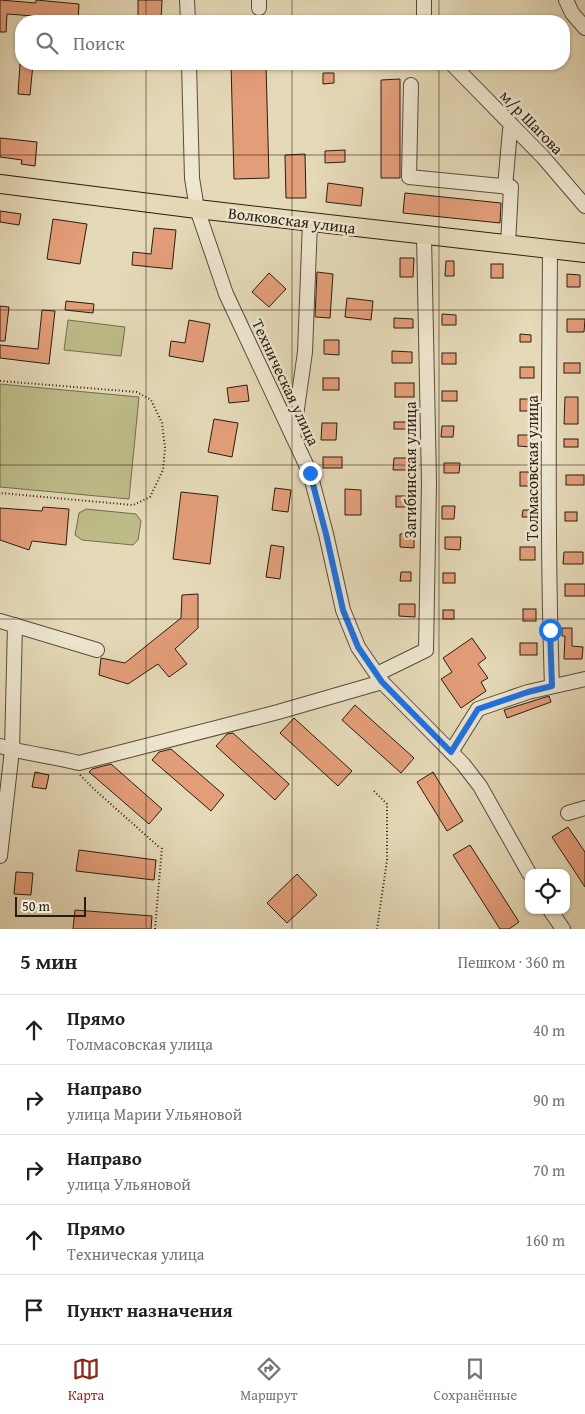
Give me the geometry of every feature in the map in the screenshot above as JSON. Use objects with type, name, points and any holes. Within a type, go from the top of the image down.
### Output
[{"type":"main road","name":"Волковская улица","points":[[0,184],[424,236],[585,253]]},
{"type":"street","points":[[187,0],[188,15]]},
{"type":"street","points":[[424,0],[424,15]]},
{"type":"street","points":[[566,0],[572,13],[585,28]]},
{"type":"street","name":"Техническая улица","points":[[189,70],[192,178],[197,209],[226,294],[310,473],[343,610],[358,647],[379,678],[463,764],[480,786],[527,869]]},
{"type":"street","name":"м/р Шагова","points":[[458,70],[543,157],[585,206]]},
{"type":"street","points":[[411,85],[409,177],[511,187],[508,245]]},
{"type":"street","points":[[505,186],[510,130]]},
{"type":"street","points":[[293,438],[304,352],[310,222]]},
{"type":"street","name":"Загибинская улица","points":[[379,678],[426,650],[429,482],[424,236]]},
{"type":"street","name":"Толмасовская улица","points":[[550,250],[550,630],[552,686]]},
{"type":"street","points":[[0,621],[97,650]]},
{"type":"street","points":[[0,856],[15,625]]},
{"type":"street","points":[[6,748],[79,763],[278,712],[379,678]]},
{"type":"street","points":[[451,752],[478,709],[528,692],[585,679]]},
{"type":"street","points":[[568,813],[585,808]]},
{"type":"street","points":[[553,914],[563,929]]},
{"type":"path","points":[[0,381],[137,392],[151,400],[155,408],[162,423],[165,448],[162,470],[150,497],[133,505],[0,493]]},
{"type":"path","points":[[65,760],[95,790],[161,847],[155,929]]},
{"type":"path","points":[[374,791],[386,804],[387,860],[377,929]]},
{"type":"shaded area","points":[[68,320],[125,327],[121,356],[64,350]]},
{"type":"shaded area","points":[[0,384],[139,397],[129,499],[0,487]]},
{"type":"shaded area","points":[[86,509],[136,514],[141,521],[138,540],[133,545],[82,540],[75,535],[79,513]]},
{"type":"building","points":[[0,0],[36,3],[36,0],[79,4],[78,15],[7,14],[6,32],[0,32]]},
{"type":"building","points":[[138,0],[162,0],[161,15],[138,15]]},
{"type":"building","points":[[20,70],[32,70],[30,95],[18,94]]},
{"type":"building","points":[[231,70],[266,70],[269,178],[234,179]]},
{"type":"building","points":[[323,73],[334,73],[334,83],[323,84]]},
{"type":"building","points":[[400,79],[400,178],[381,178],[381,80]]},
{"type":"building","points":[[0,138],[37,142],[35,166],[21,164],[22,160],[0,157]]},
{"type":"building","points":[[345,150],[345,162],[325,163],[325,151]]},
{"type":"building","points":[[305,154],[306,198],[286,198],[285,155]]},
{"type":"building","points":[[328,183],[363,188],[361,206],[326,202]]},
{"type":"building","points":[[405,193],[501,203],[500,223],[403,213]]},
{"type":"building","points":[[0,211],[21,214],[19,225],[0,222]]},
{"type":"building","points":[[53,219],[87,224],[80,264],[47,259]]},
{"type":"building","points":[[154,228],[176,230],[172,269],[132,265],[133,252],[151,254]]},
{"type":"building","points":[[400,258],[414,258],[413,277],[400,277]]},
{"type":"building","points":[[446,261],[454,261],[454,276],[445,276]]},
{"type":"building","points":[[491,264],[503,264],[503,278],[491,278]]},
{"type":"building","points":[[317,272],[333,274],[330,318],[315,317]]},
{"type":"building","points":[[269,273],[286,289],[269,307],[252,292]]},
{"type":"building","points":[[567,274],[580,275],[580,287],[567,287]]},
{"type":"building","points":[[347,298],[373,301],[371,320],[345,317]]},
{"type":"building","points":[[66,301],[94,304],[93,313],[65,310]]},
{"type":"building","points":[[0,306],[9,307],[5,341],[0,341]]},
{"type":"building","points":[[42,310],[55,311],[49,364],[0,358],[0,345],[38,349]]},
{"type":"building","points":[[442,314],[456,315],[456,325],[442,325]]},
{"type":"building","points":[[394,318],[413,319],[413,328],[394,328]]},
{"type":"building","points":[[567,319],[585,319],[584,332],[567,332]]},
{"type":"building","points":[[189,320],[210,324],[203,362],[169,356],[171,341],[185,343]]},
{"type":"building","points":[[520,334],[531,335],[531,342],[520,342]]},
{"type":"building","points":[[324,340],[339,340],[339,355],[324,354]]},
{"type":"building","points":[[392,351],[412,352],[412,363],[392,363]]},
{"type":"building","points":[[442,353],[456,353],[456,364],[442,364]]},
{"type":"building","points":[[564,363],[580,363],[580,373],[564,373]]},
{"type":"building","points":[[520,367],[534,367],[534,378],[520,378]]},
{"type":"building","points":[[323,378],[339,378],[339,390],[323,390]]},
{"type":"building","points":[[395,383],[414,383],[414,397],[395,397]]},
{"type":"building","points":[[247,385],[249,401],[229,403],[227,388]]},
{"type":"building","points":[[442,391],[457,391],[457,401],[442,401]]},
{"type":"building","points":[[565,397],[578,397],[578,424],[564,424]]},
{"type":"building","points":[[520,399],[535,399],[535,411],[520,411]]},
{"type":"building","points":[[214,419],[238,423],[232,457],[208,452]]},
{"type":"building","points":[[394,422],[412,422],[412,429],[394,429]]},
{"type":"building","points":[[322,423],[337,423],[336,440],[321,440]]},
{"type":"building","points":[[442,426],[454,426],[453,437],[441,437]]},
{"type":"building","points":[[518,435],[532,435],[532,447],[518,446]]},
{"type":"building","points":[[564,439],[578,439],[578,447],[564,447]]},
{"type":"building","points":[[323,457],[342,457],[342,468],[323,468]]},
{"type":"building","points":[[394,458],[413,458],[413,470],[393,470]]},
{"type":"building","points":[[444,463],[460,463],[459,473],[444,473]]},
{"type":"building","points":[[520,472],[536,472],[536,486],[520,486]]},
{"type":"building","points":[[566,475],[584,475],[584,485],[566,485]]},
{"type":"building","points":[[275,488],[291,490],[288,512],[272,510]]},
{"type":"building","points":[[345,489],[361,490],[361,515],[345,515]]},
{"type":"building","points":[[181,492],[218,496],[210,564],[173,559]]},
{"type":"building","points":[[396,496],[414,496],[414,507],[396,507]]},
{"type":"building","points":[[442,506],[455,506],[454,519],[442,519]]},
{"type":"building","points":[[43,507],[69,509],[66,545],[32,541],[29,550],[0,540],[0,508],[42,511]]},
{"type":"building","points":[[523,510],[535,510],[535,517],[522,517]]},
{"type":"building","points":[[565,512],[577,512],[577,521],[565,521]]},
{"type":"building","points":[[400,534],[414,534],[414,548],[400,547]]},
{"type":"building","points":[[445,537],[461,537],[460,550],[445,549]]},
{"type":"building","points":[[271,545],[284,547],[280,579],[266,577]]},
{"type":"building","points":[[520,547],[535,547],[535,560],[520,560]]},
{"type":"building","points":[[564,552],[583,552],[583,564],[563,564]]},
{"type":"building","points":[[401,572],[411,572],[411,581],[400,581]]},
{"type":"building","points":[[443,573],[455,573],[455,583],[443,583]]},
{"type":"building","points":[[565,584],[585,584],[585,596],[565,596]]},
{"type":"building","points":[[198,594],[198,628],[175,649],[187,664],[169,677],[158,664],[128,684],[99,675],[101,658],[125,663],[181,618],[182,595]]},
{"type":"building","points":[[399,604],[415,604],[415,617],[399,616]]},
{"type":"building","points":[[523,609],[536,609],[536,621],[523,621]]},
{"type":"building","points":[[443,610],[454,610],[454,619],[443,619]]},
{"type":"building","points":[[562,628],[572,628],[572,646],[583,647],[582,659],[564,659],[565,636],[562,636]]},
{"type":"building","points":[[472,638],[486,658],[478,664],[488,678],[481,682],[486,691],[461,708],[441,679],[452,672],[443,658]]},
{"type":"building","points":[[520,643],[537,643],[537,655],[520,655]]},
{"type":"building","points":[[549,696],[551,702],[507,718],[504,710]]},
{"type":"building","points":[[355,705],[414,758],[401,773],[342,720]]},
{"type":"building","points":[[294,718],[352,771],[338,786],[280,733]]},
{"type":"building","points":[[233,733],[289,784],[275,800],[216,746],[227,734]]},
{"type":"building","points":[[171,749],[224,795],[211,811],[152,760],[159,752]]},
{"type":"building","points":[[111,764],[162,809],[149,824],[89,772],[92,769]]},
{"type":"building","points":[[35,772],[49,775],[46,789],[32,787]]},
{"type":"building","points":[[433,772],[463,821],[447,831],[417,782]]},
{"type":"building","points":[[568,827],[585,852],[585,887],[552,837]]},
{"type":"building","points":[[470,845],[519,922],[509,929],[500,929],[453,855]]},
{"type":"building","points":[[79,850],[156,860],[154,880],[76,871]]},
{"type":"building","points":[[16,872],[33,873],[31,895],[14,894]]},
{"type":"building","points":[[297,874],[317,895],[287,923],[267,903]]},
{"type":"building","points":[[75,910],[152,916],[151,929],[73,929]]},
{"type":"route","points":[[310,473],[343,610],[358,647],[382,682],[451,752],[478,709],[552,686],[550,630]]}]
